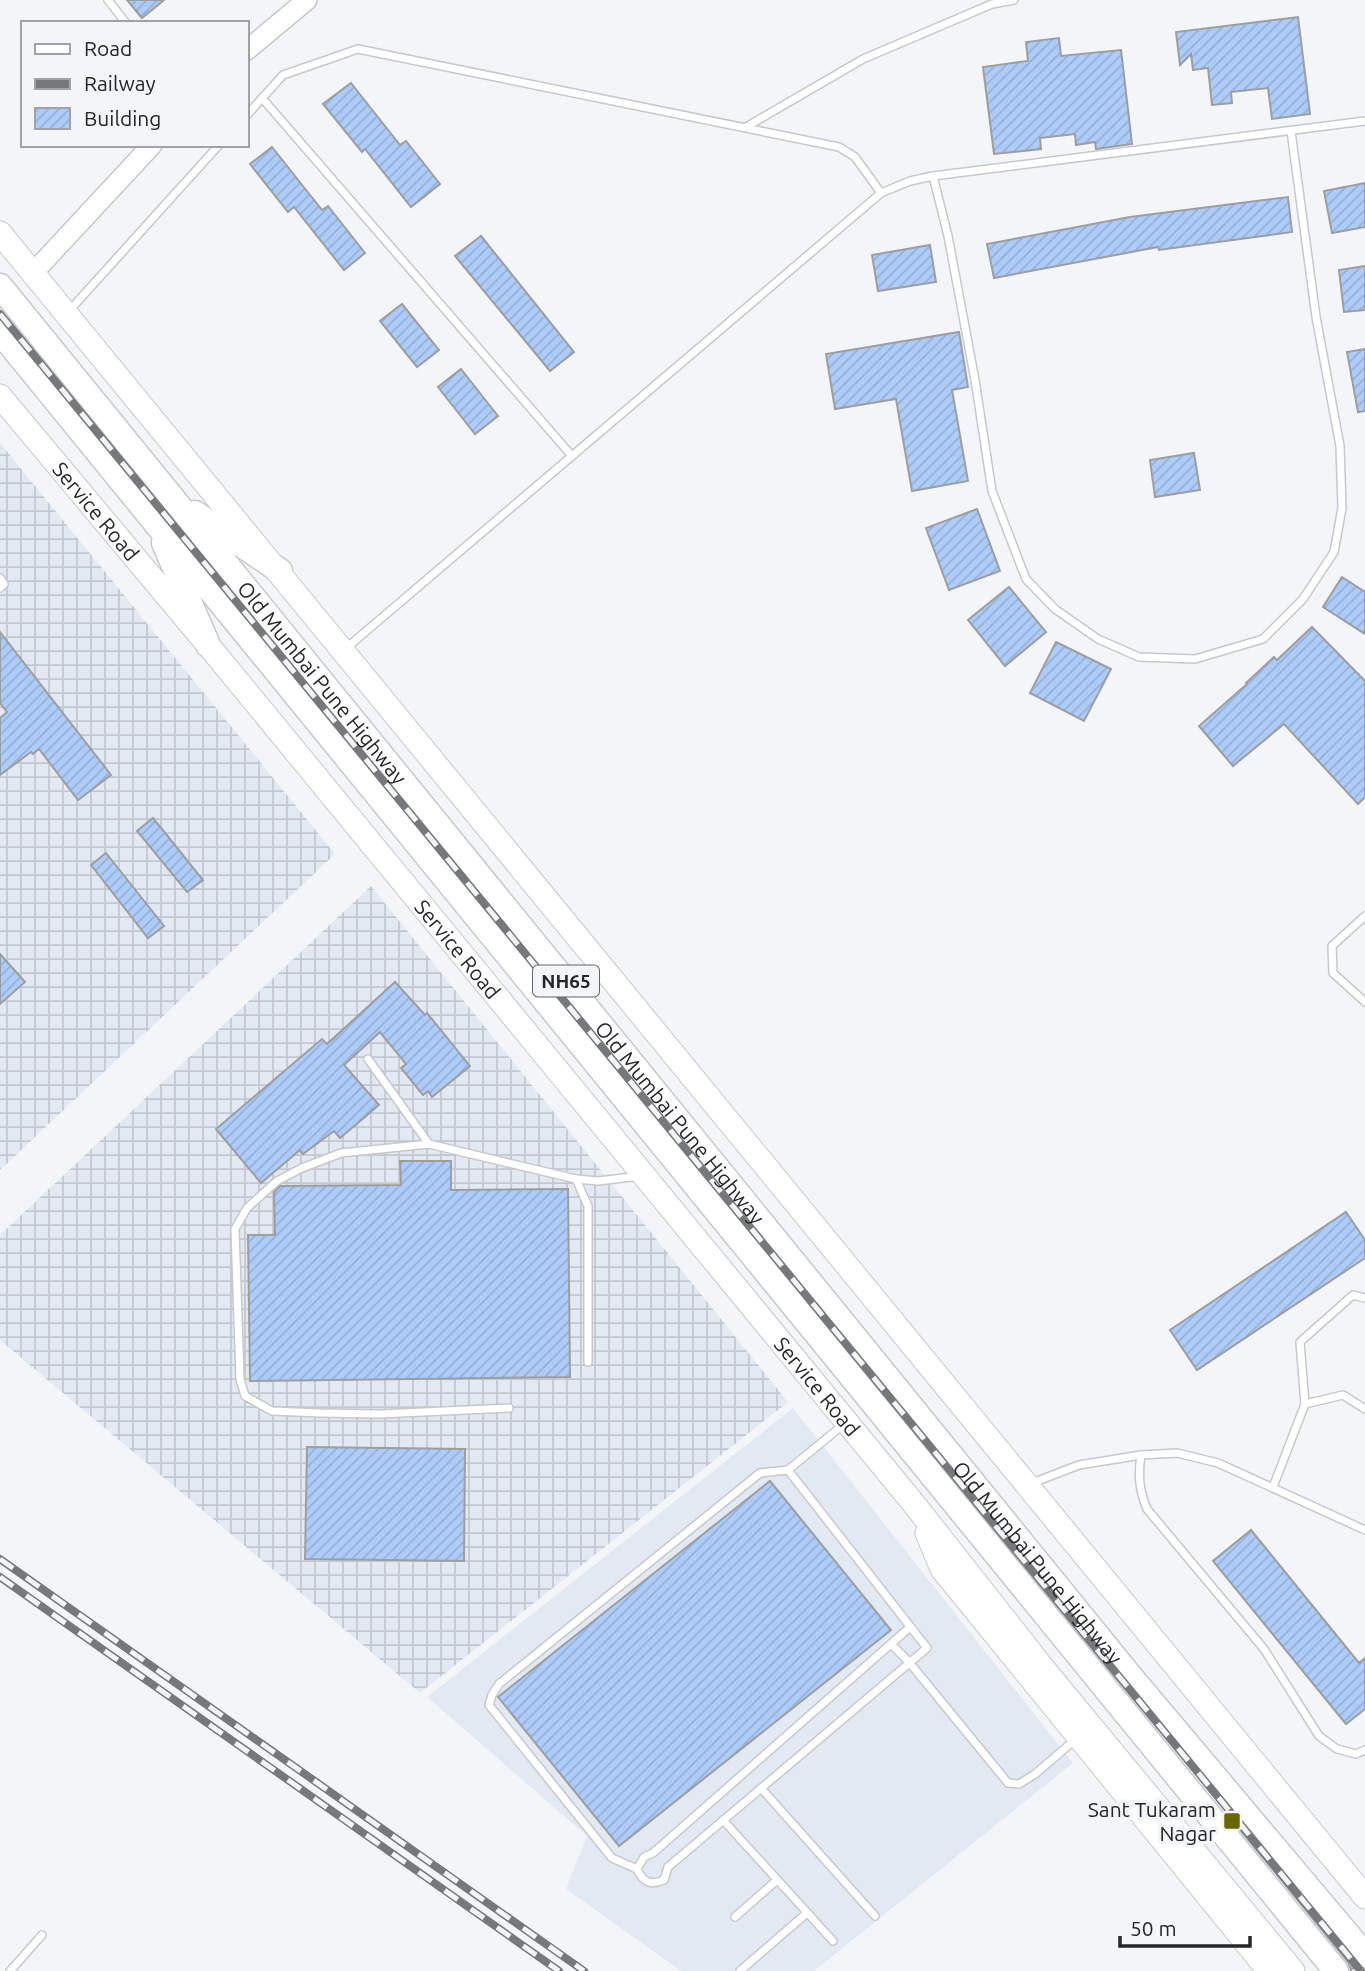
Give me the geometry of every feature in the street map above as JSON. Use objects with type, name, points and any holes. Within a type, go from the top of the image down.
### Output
[{"type":"highway","name":"Old Mumbai Pune Highway","points":[[0,286],[1131,1677],[1365,1955]]},
{"type":"highway","name":"Old Mumbai Pune Highway","points":[[0,332],[1336,1971]]},
{"type":"highway","points":[[172,496],[279,571]]},
{"type":"highway","points":[[152,516],[208,645]]},
{"type":"main road","points":[[0,233],[1365,1897]]},
{"type":"main road","name":"Service Road","points":[[0,396],[914,1504]]},
{"type":"main road","points":[[914,1504],[942,1569],[1269,1971]]},
{"type":"main road","points":[[914,1504],[1043,1668],[1293,1971]]},
{"type":"street","points":[[248,49],[307,0]]},
{"type":"street","points":[[33,273],[150,147]]},
{"type":"lane","points":[[108,0],[124,21]]},
{"type":"lane","points":[[746,127],[863,59],[992,4],[1014,0]]},
{"type":"lane","points":[[248,114],[283,75],[358,49],[839,147],[855,158],[881,193]]},
{"type":"lane","points":[[262,98],[571,455]]},
{"type":"lane","points":[[344,650],[881,193],[910,181],[933,176],[1365,121]]},
{"type":"lane","points":[[933,176],[948,236],[975,380],[992,491],[1026,579],[1055,609],[1098,639],[1139,657],[1195,659],[1263,639],[1303,599],[1334,552],[1342,508],[1340,446],[1316,317],[1291,131]]},
{"type":"lane","points":[[66,314],[217,147]]},
{"type":"lane","points":[[0,579],[4,584],[0,588]]},
{"type":"lane","points":[[1365,916],[1332,946],[1333,973],[1365,1002]]},
{"type":"lane","points":[[368,1059],[429,1144]]},
{"type":"lane","points":[[509,1408],[380,1414],[308,1413],[272,1411],[245,1396],[240,1379],[235,1229],[247,1208],[276,1181],[326,1158],[341,1153],[429,1144],[576,1179],[597,1181],[644,1175]]},
{"type":"lane","points":[[576,1179],[589,1206],[589,1362]]},
{"type":"lane","points":[[1273,1487],[1305,1404],[1300,1342],[1353,1295],[1365,1298]]},
{"type":"lane","points":[[1305,1404],[1343,1395],[1365,1409]]},
{"type":"lane","points":[[788,1470],[926,1648],[668,1867],[664,1880],[655,1884],[646,1882],[637,1869],[612,1858],[489,1705],[492,1695],[499,1684],[760,1473],[788,1470],[847,1422]]},
{"type":"lane","points":[[1026,1485],[1079,1465],[1140,1455],[1177,1453],[1218,1463],[1365,1530]]},
{"type":"lane","points":[[1140,1455],[1139,1491],[1147,1508],[1264,1649],[1319,1737],[1337,1749],[1356,1754],[1365,1750]]},
{"type":"lane","points":[[637,1869],[644,1857],[653,1853],[909,1628]]},
{"type":"lane","points":[[891,1644],[909,1662],[1008,1783],[1019,1784],[1035,1774],[1079,1737]]},
{"type":"lane","points":[[761,1788],[874,1916]]},
{"type":"lane","points":[[723,1821],[833,1941]]},
{"type":"lane","points":[[735,1917],[777,1881]]},
{"type":"lane","points":[[740,1971],[807,1913]]},
{"type":"lane","points":[[10,1971],[42,1935]]},
{"type":"shaded area","points":[[0,443],[335,854],[0,1170]]},
{"type":"shaded area","points":[[371,886],[788,1402],[420,1693],[0,1340],[0,1235]]},
{"type":"shaded area","points":[[793,1408],[1073,1763],[814,1971],[681,1971],[566,1889],[587,1836],[427,1697]]},
{"type":"building","points":[[127,0],[164,0],[142,18]]},
{"type":"building","points":[[1298,17],[1310,114],[1272,119],[1268,88],[1231,92],[1232,103],[1212,105],[1208,68],[1193,70],[1191,54],[1180,65],[1176,32]]},
{"type":"building","points":[[1059,38],[1061,56],[1121,50],[1132,144],[1096,149],[1095,142],[1076,145],[1075,134],[1040,138],[1041,149],[994,154],[983,67],[1028,61],[1026,42]]},
{"type":"building","points":[[351,83],[400,145],[406,141],[440,184],[411,207],[365,149],[362,152],[323,104]]},
{"type":"building","points":[[272,147],[322,210],[328,206],[365,253],[344,270],[294,207],[288,212],[250,164]]},
{"type":"building","points":[[1365,183],[1365,227],[1332,233],[1324,191]]},
{"type":"building","points":[[1288,197],[1292,232],[1159,250],[1158,247],[994,278],[987,244],[1130,217]]},
{"type":"building","points":[[481,236],[574,352],[550,371],[455,256]]},
{"type":"building","points":[[930,245],[936,282],[878,291],[872,255]]},
{"type":"building","points":[[1365,266],[1365,310],[1344,312],[1339,270]]},
{"type":"building","points":[[402,304],[439,350],[417,367],[380,321]]},
{"type":"building","points":[[959,332],[968,387],[952,390],[968,481],[912,491],[896,399],[835,409],[826,354]]},
{"type":"building","points":[[1365,349],[1365,411],[1358,412],[1347,352]]},
{"type":"building","points":[[461,369],[498,416],[475,434],[438,387]]},
{"type":"building","points":[[1194,453],[1200,490],[1155,497],[1150,460]]},
{"type":"building","points":[[977,509],[1000,571],[949,590],[926,528]]},
{"type":"building","points":[[1342,577],[1365,592],[1365,634],[1323,607]]},
{"type":"building","points":[[1009,587],[1046,632],[1005,666],[968,620]]},
{"type":"building","points":[[1312,627],[1365,681],[1365,797],[1358,804],[1284,724],[1233,766],[1199,726],[1274,657],[1277,660]]},
{"type":"building","points":[[0,632],[111,775],[78,800],[39,749],[0,775],[0,718],[7,712],[0,703]]},
{"type":"building","points":[[1056,642],[1111,669],[1084,721],[1030,693]]},
{"type":"building","points":[[153,818],[203,880],[187,892],[137,831]]},
{"type":"building","points":[[106,853],[164,926],[148,938],[91,865]]},
{"type":"building","points":[[0,954],[25,982],[0,1004]]},
{"type":"building","points":[[395,982],[425,1015],[427,1013],[470,1066],[432,1097],[428,1091],[423,1095],[401,1068],[406,1064],[380,1032],[344,1065],[379,1105],[340,1138],[334,1131],[303,1154],[300,1150],[261,1183],[216,1129],[322,1039],[327,1044]]},
{"type":"building","points":[[400,1161],[451,1161],[451,1190],[568,1189],[570,1377],[250,1381],[248,1235],[275,1235],[274,1192],[280,1186],[401,1185]]},
{"type":"building","points":[[1346,1212],[1365,1240],[1365,1258],[1197,1370],[1170,1330]]},
{"type":"building","points":[[307,1447],[465,1449],[464,1561],[305,1559]]},
{"type":"building","points":[[770,1481],[891,1630],[619,1846],[498,1697]]},
{"type":"building","points":[[1251,1530],[1359,1663],[1365,1658],[1365,1709],[1346,1724],[1213,1561]]},
{"type":"building","points":[[1238,1827],[1356,1966],[1351,1970],[1348,1962]]},
{"type":"railway","points":[[0,314],[1361,1971]]},
{"type":"railway","points":[[0,1559],[584,1971]]},
{"type":"railway","points":[[0,1577],[559,1971]]},
{"type":"place","name":"Sant Tukaram Nagar","points":[[1232,1821]]}]
